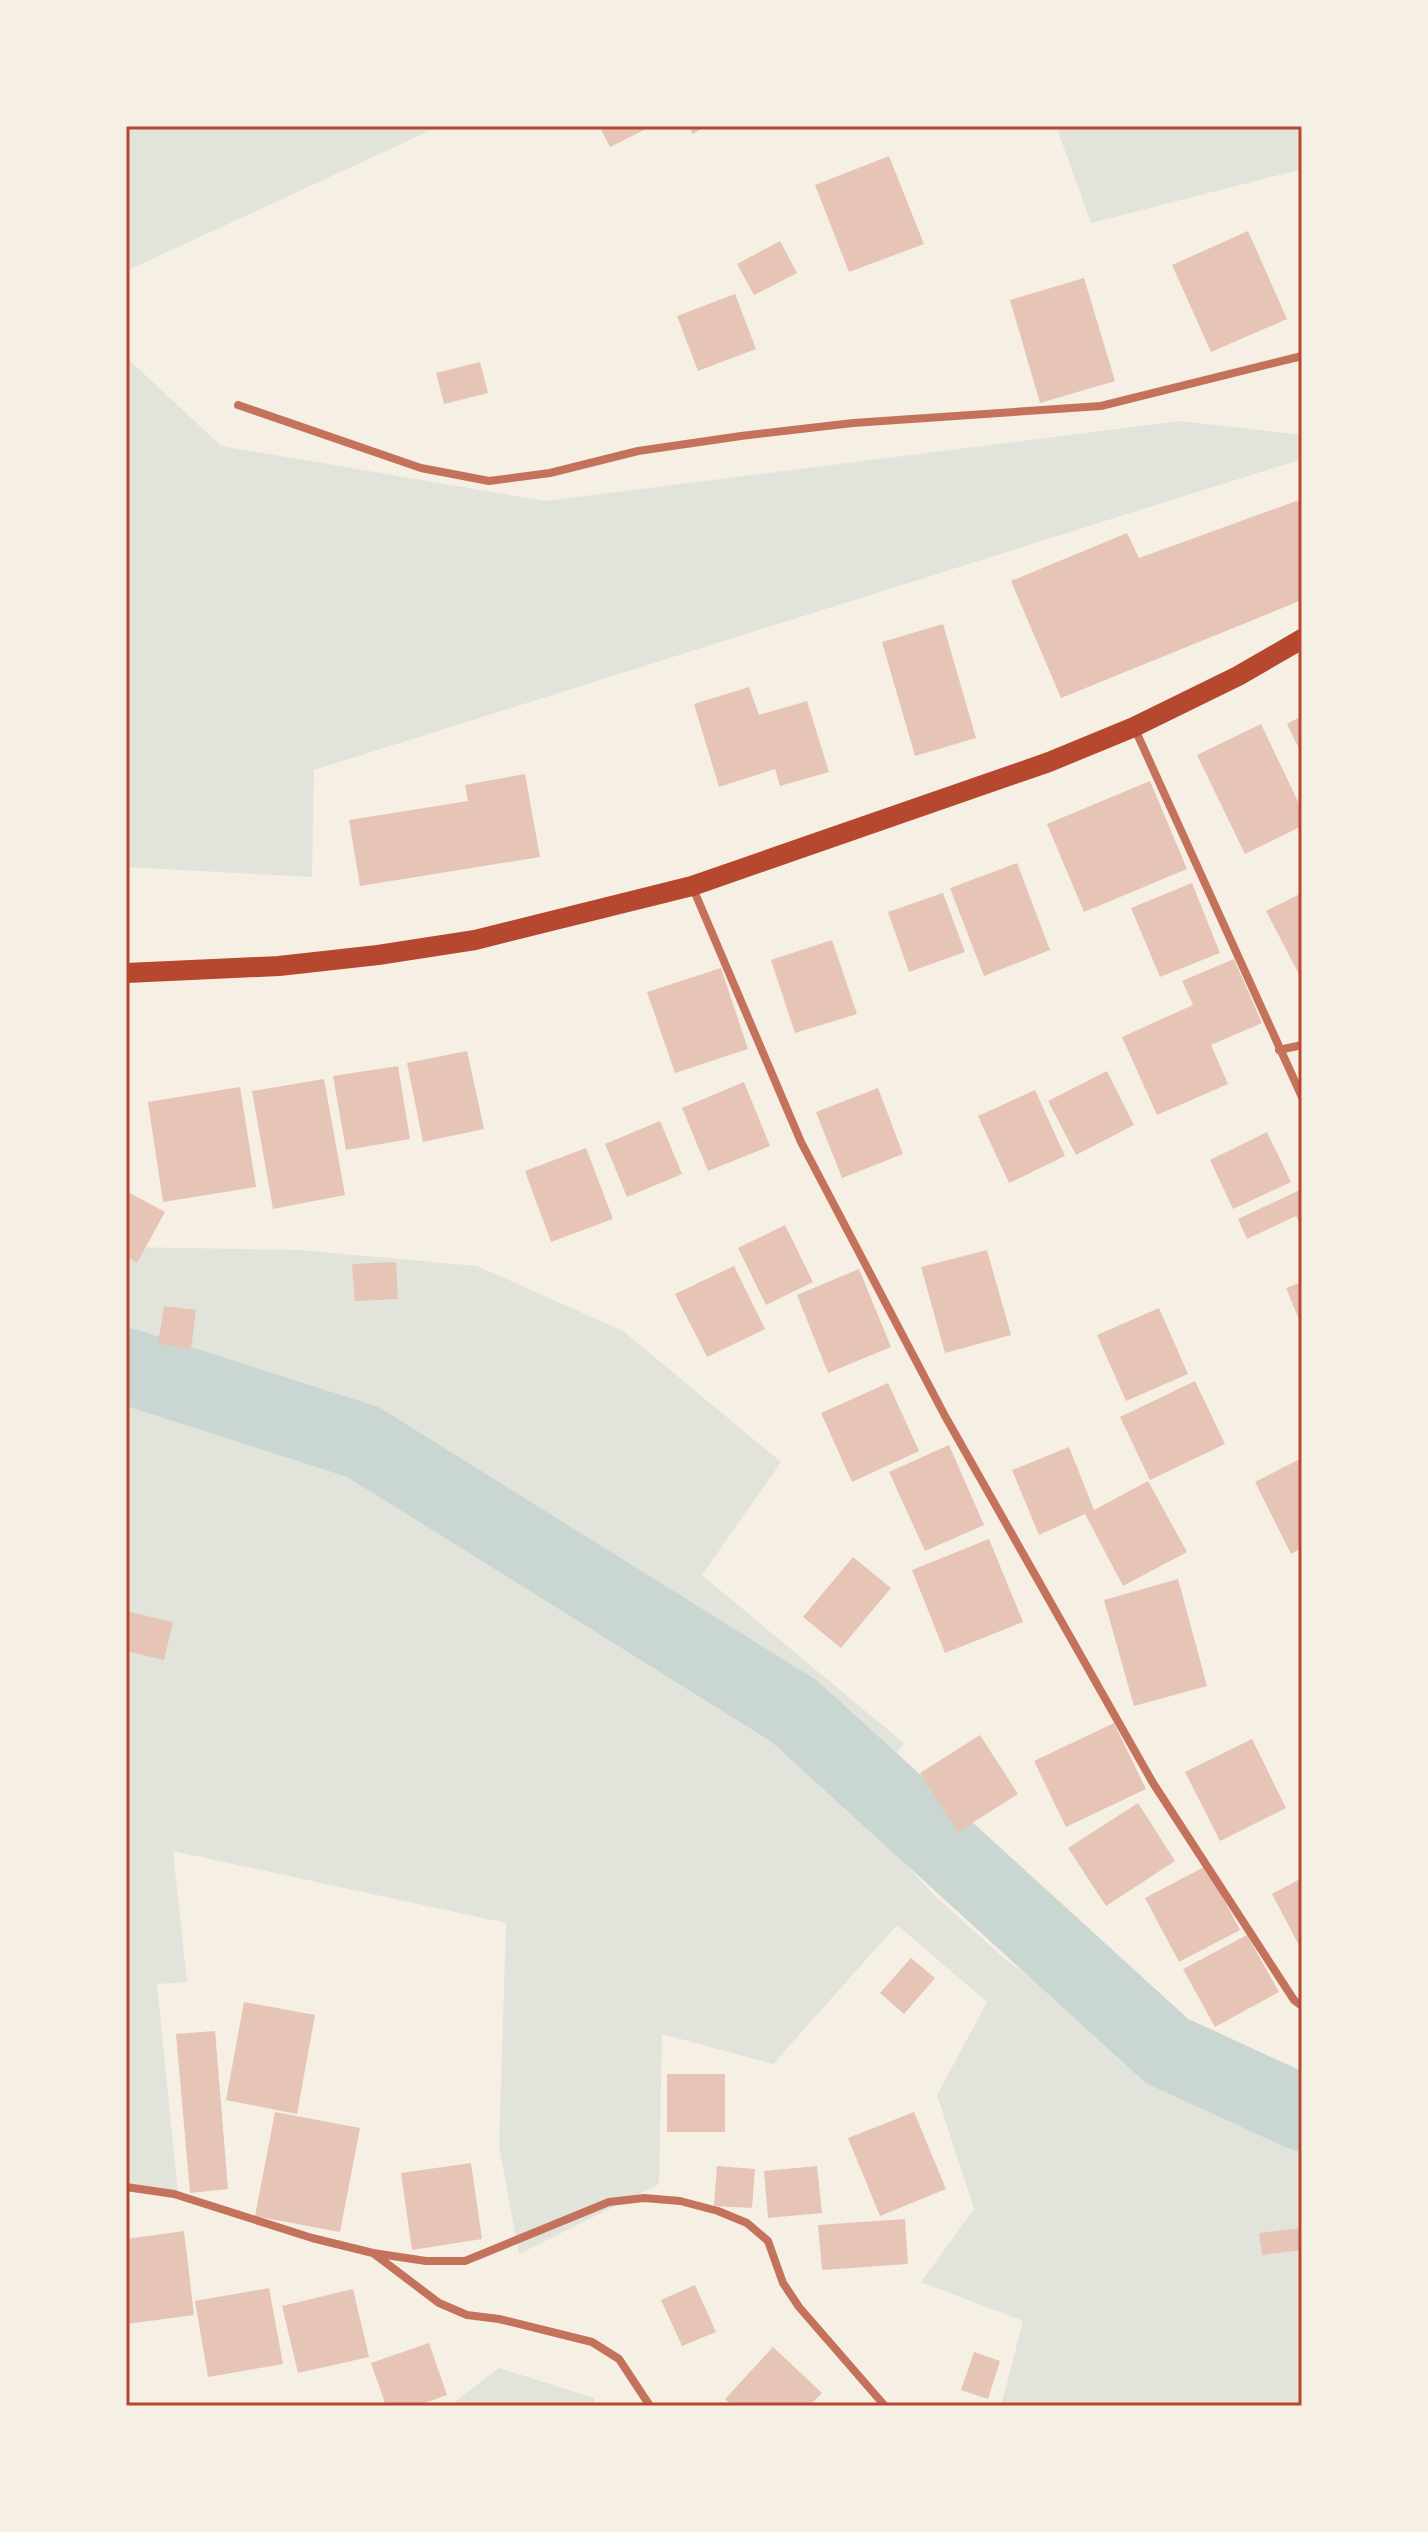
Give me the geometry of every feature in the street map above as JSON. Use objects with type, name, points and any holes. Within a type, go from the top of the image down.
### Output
[{"type":"main road","points":[[126,973],[279,966],[378,955],[475,940],[692,886],[1049,762],[1134,727],[1238,676],[1302,639]]},
{"type":"street","points":[[238,405],[421,468],[489,481],[550,473],[638,451],[741,436],[853,423],[1101,406],[1302,356]]},
{"type":"street","points":[[1134,727],[1302,1097]]},
{"type":"street","points":[[692,886],[801,1142],[945,1416],[1153,1783],[1294,2000],[1302,2006]]},
{"type":"street","points":[[1279,1050],[1302,1045]]},
{"type":"street","points":[[126,2187],[174,2194],[312,2238],[373,2253],[426,2261],[465,2261],[609,2202],[644,2198],[680,2201],[718,2211],[747,2223],[768,2241],[783,2283],[799,2307],[885,2406]]},
{"type":"street","points":[[373,2253],[439,2303],[467,2315],[499,2319],[592,2342],[619,2359],[650,2406]]},
{"type":"shaded area","points":[[126,126],[440,126],[126,271]]},
{"type":"shaded area","points":[[1056,126],[1302,126],[1302,169],[1091,223]]},
{"type":"shaded area","points":[[126,357],[221,446],[545,501],[1180,421],[1302,435],[1302,459],[314,770],[312,877],[126,867]]},
{"type":"shaded area","points":[[126,1247],[299,1250],[477,1266],[623,1331],[781,1462],[702,1575],[904,1743],[892,1760],[671,1603],[393,1421],[126,1341]]},
{"type":"shaded area","points":[[126,1394],[168,1396],[354,1455],[790,1735],[932,1893],[1006,1960],[1198,2096],[1302,2149],[1302,2406],[1001,2406],[1023,2321],[921,2282],[974,2209],[937,2095],[987,2002],[897,1925],[773,2064],[662,2034],[659,2184],[519,2254],[499,2146],[506,1923],[173,1851],[187,1982],[157,1984],[178,2193],[126,2186]]},
{"type":"shaded area","points":[[499,2368],[594,2398],[594,2406],[449,2406]]},
{"type":"building","points":[[599,126],[652,126],[610,147]]},
{"type":"building","points":[[688,126],[706,126],[693,134]]},
{"type":"building","points":[[889,156],[924,244],[849,272],[815,185]]},
{"type":"building","points":[[1248,231],[1287,319],[1211,352],[1172,265]]},
{"type":"building","points":[[780,241],[797,273],[754,295],[737,264]]},
{"type":"building","points":[[1084,278],[1115,381],[1040,403],[1010,300]]},
{"type":"building","points":[[735,294],[756,349],[698,371],[677,316]]},
{"type":"building","points":[[480,362],[488,393],[444,404],[436,373]]},
{"type":"building","points":[[1302,499],[1302,600],[1061,698],[1011,581],[1127,533],[1139,558]]},
{"type":"building","points":[[943,624],[976,738],[915,756],[882,642]]},
{"type":"building","points":[[749,687],[759,715],[807,701],[829,772],[780,786],[775,769],[719,787],[694,704]]},
{"type":"building","points":[[1302,716],[1302,755],[1287,724]]},
{"type":"building","points":[[1261,724],[1302,810],[1302,826],[1245,854],[1197,755]]},
{"type":"building","points":[[525,774],[540,857],[360,886],[349,820],[468,801],[465,785]]},
{"type":"building","points":[[1150,781],[1187,869],[1084,912],[1047,824]]},
{"type":"building","points":[[1017,863],[1050,950],[984,976],[950,888]]},
{"type":"building","points":[[1192,883],[1220,953],[1160,977],[1131,908]]},
{"type":"building","points":[[943,893],[965,952],[909,972],[888,912]]},
{"type":"building","points":[[1302,893],[1302,980],[1266,911]]},
{"type":"building","points":[[832,940],[857,1014],[795,1033],[771,960]]},
{"type":"building","points":[[1234,959],[1262,1023],[1211,1045],[1228,1084],[1157,1115],[1122,1037],[1193,1005],[1182,981]]},
{"type":"building","points":[[721,968],[748,1049],[675,1073],[647,992]]},
{"type":"building","points":[[467,1051],[484,1129],[423,1142],[407,1063]]},
{"type":"building","points":[[398,1066],[410,1139],[346,1150],[333,1076]]},
{"type":"building","points":[[1107,1071],[1134,1125],[1076,1155],[1048,1101]]},
{"type":"building","points":[[324,1079],[345,1195],[273,1209],[252,1091]]},
{"type":"building","points":[[744,1082],[770,1146],[708,1171],[682,1108]]},
{"type":"building","points":[[240,1087],[256,1187],[163,1202],[148,1102]]},
{"type":"building","points":[[878,1088],[903,1154],[842,1178],[816,1112]]},
{"type":"building","points":[[1035,1090],[1065,1156],[1009,1183],[978,1116]]},
{"type":"building","points":[[660,1121],[682,1174],[627,1197],[605,1144]]},
{"type":"building","points":[[1267,1132],[1291,1182],[1233,1209],[1210,1160]]},
{"type":"building","points":[[586,1148],[613,1219],[551,1242],[525,1171]]},
{"type":"building","points":[[1302,1189],[1302,1228],[1296,1216],[1247,1239],[1238,1219]]},
{"type":"building","points":[[126,1191],[165,1212],[137,1263],[126,1256]]},
{"type":"building","points":[[785,1225],[813,1282],[766,1305],[738,1248]]},
{"type":"building","points":[[987,1250],[1011,1335],[945,1353],[921,1267]]},
{"type":"building","points":[[396,1262],[398,1299],[355,1301],[352,1264]]},
{"type":"building","points":[[734,1266],[765,1329],[707,1357],[675,1294]]},
{"type":"building","points":[[859,1269],[891,1347],[828,1373],[797,1295]]},
{"type":"building","points":[[1302,1282],[1302,1327],[1286,1288]]},
{"type":"building","points":[[164,1306],[196,1310],[191,1349],[158,1344]]},
{"type":"building","points":[[1159,1308],[1188,1374],[1126,1401],[1097,1335]]},
{"type":"building","points":[[1195,1381],[1225,1444],[1150,1480],[1120,1417]]},
{"type":"building","points":[[888,1383],[919,1451],[852,1482],[821,1413]]},
{"type":"building","points":[[949,1445],[984,1525],[925,1551],[889,1472]]},
{"type":"building","points":[[1069,1447],[1094,1510],[1148,1481],[1187,1552],[1123,1586],[1085,1514],[1039,1535],[1012,1470]]},
{"type":"building","points":[[1302,1458],[1302,1548],[1291,1554],[1255,1482]]},
{"type":"building","points":[[989,1539],[1023,1622],[945,1653],[912,1570]]},
{"type":"building","points":[[853,1557],[891,1588],[841,1648],[803,1617]]},
{"type":"building","points":[[1178,1579],[1207,1686],[1134,1706],[1104,1600]]},
{"type":"building","points":[[126,1611],[173,1622],[164,1660],[126,1651]]},
{"type":"building","points":[[1114,1723],[1146,1789],[1066,1827],[1034,1761]]},
{"type":"building","points":[[980,1735],[1018,1794],[958,1832],[920,1773]]},
{"type":"building","points":[[1252,1739],[1286,1808],[1220,1841],[1185,1772]]},
{"type":"building","points":[[1138,1803],[1175,1861],[1106,1906],[1068,1848]]},
{"type":"building","points":[[1206,1866],[1240,1930],[1179,1962],[1145,1898]]},
{"type":"building","points":[[1302,1878],[1302,1951],[1272,1894]]},
{"type":"building","points":[[1247,1935],[1279,1992],[1215,2027],[1183,1969]]},
{"type":"building","points":[[911,1958],[935,1978],[904,2014],[880,1993]]},
{"type":"building","points":[[244,2002],[315,2015],[297,2114],[226,2100]]},
{"type":"building","points":[[215,2031],[228,2189],[190,2193],[176,2034]]},
{"type":"building","points":[[667,2074],[725,2074],[725,2132],[667,2132]]},
{"type":"building","points":[[275,2112],[360,2128],[340,2232],[255,2216]]},
{"type":"building","points":[[914,2112],[946,2189],[880,2216],[848,2138]]},
{"type":"building","points":[[471,2163],[482,2239],[412,2250],[401,2173]]},
{"type":"building","points":[[717,2166],[755,2169],[752,2208],[714,2206]]},
{"type":"building","points":[[817,2166],[822,2213],[768,2218],[764,2171]]},
{"type":"building","points":[[905,2219],[908,2264],[822,2270],[818,2225]]},
{"type":"building","points":[[1302,2228],[1302,2250],[1262,2255],[1259,2233]]},
{"type":"building","points":[[184,2231],[194,2315],[127,2324],[126,2239]]},
{"type":"building","points":[[695,2285],[716,2332],[682,2346],[661,2300]]},
{"type":"building","points":[[269,2288],[283,2364],[208,2377],[195,2301]]},
{"type":"building","points":[[353,2289],[369,2357],[298,2373],[282,2306]]},
{"type":"building","points":[[429,2343],[447,2395],[416,2406],[386,2406],[371,2363]]},
{"type":"building","points":[[773,2347],[822,2393],[809,2406],[732,2406],[725,2399]]},
{"type":"building","points":[[974,2352],[1000,2361],[988,2399],[961,2390]]},
{"type":"waterway","points":[[126,1366],[363,1442],[794,1711],[1167,2051],[1302,2113]]}]
